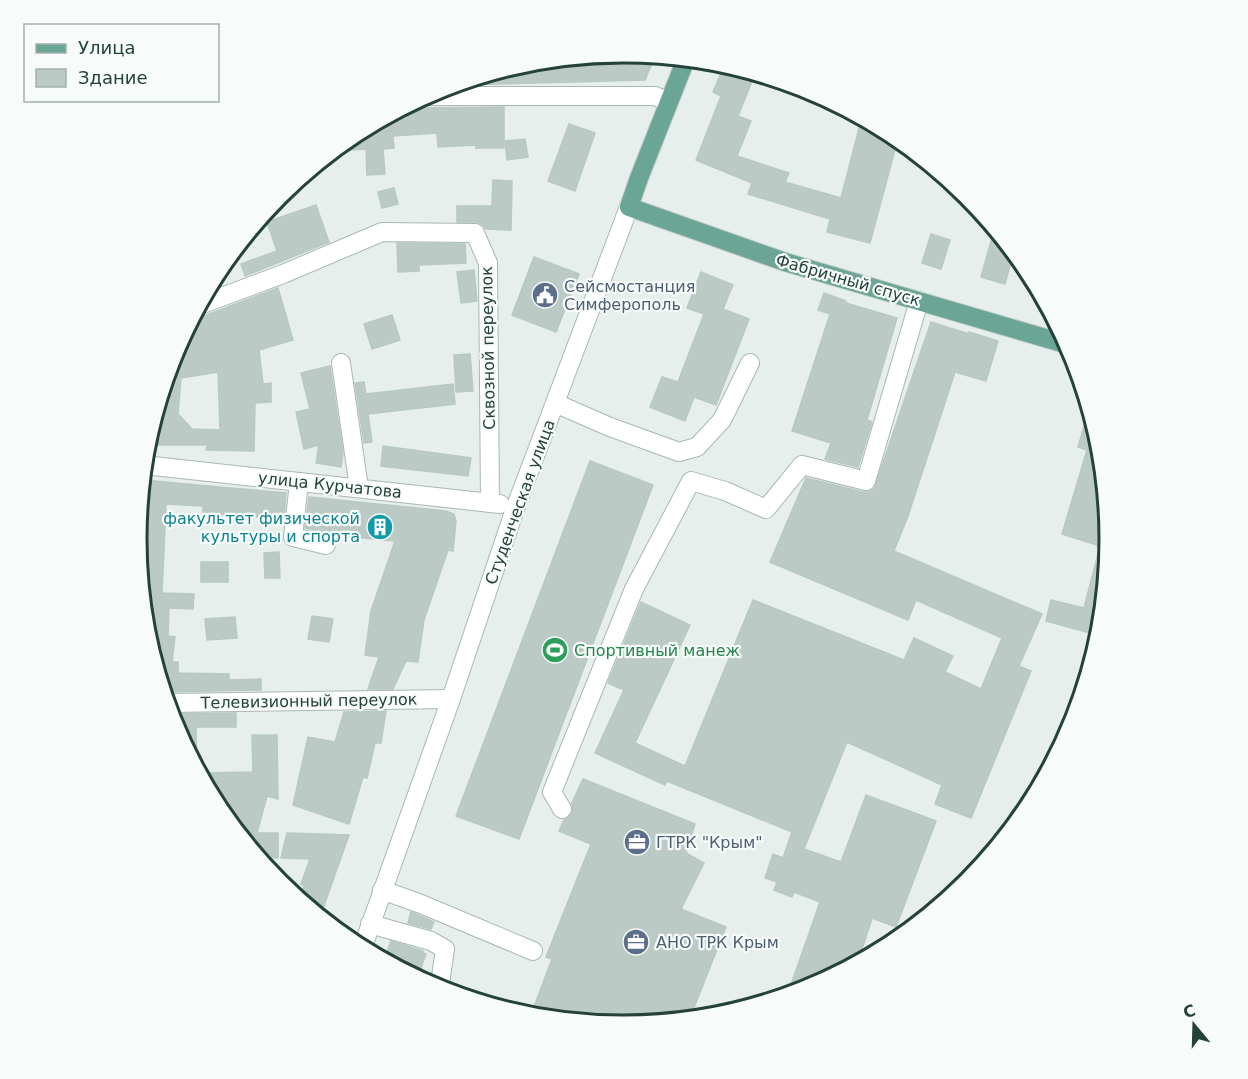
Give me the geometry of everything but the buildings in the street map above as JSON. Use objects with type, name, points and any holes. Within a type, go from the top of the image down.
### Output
[{"type":"main road","name":"Студенческая улица","points":[[629,207],[683,67]]},
{"type":"main road","name":"Фабричный спуск","points":[[629,207],[784,262],[1057,341]]},
{"type":"street","points":[[450,96],[655,96],[669,102]]},
{"type":"street","name":"Студенческая улица","points":[[365,940],[451,699],[516,506],[629,207]]},
{"type":"street","name":"Сквозной переулок","points":[[211,301],[283,274],[382,232],[475,233],[488,263],[490,504]]},
{"type":"street","points":[[691,481],[724,491],[766,509],[802,465],[866,481],[920,301]]},
{"type":"street","points":[[341,363],[358,488]]},
{"type":"street","points":[[555,403],[610,427],[680,452],[697,447],[722,420],[750,363]]},
{"type":"street","points":[[562,809],[552,792],[634,589],[691,481],[680,452]]},
{"type":"street","name":"улица Курчатова","points":[[154,466],[516,506]]},
{"type":"street","points":[[299,482],[292,537],[326,544]]},
{"type":"street","name":"Телевизионный переулок","points":[[177,703],[451,699]]},
{"type":"street","points":[[382,890],[533,951]]},
{"type":"street","points":[[370,924],[431,941],[445,949],[441,979]]},
{"type":"place","name":"Сейсмостанция Симферополь","points":[[545,295]]},
{"type":"place","name":"факультет физической культуры и спорта","points":[[380,527]]},
{"type":"place","name":"Спортивный манеж","points":[[555,650]]},
{"type":"place","name":"ГТРК \"Крым\"","points":[[637,842]]},
{"type":"place","name":"АНО ТРК Крым","points":[[636,942]]}]
